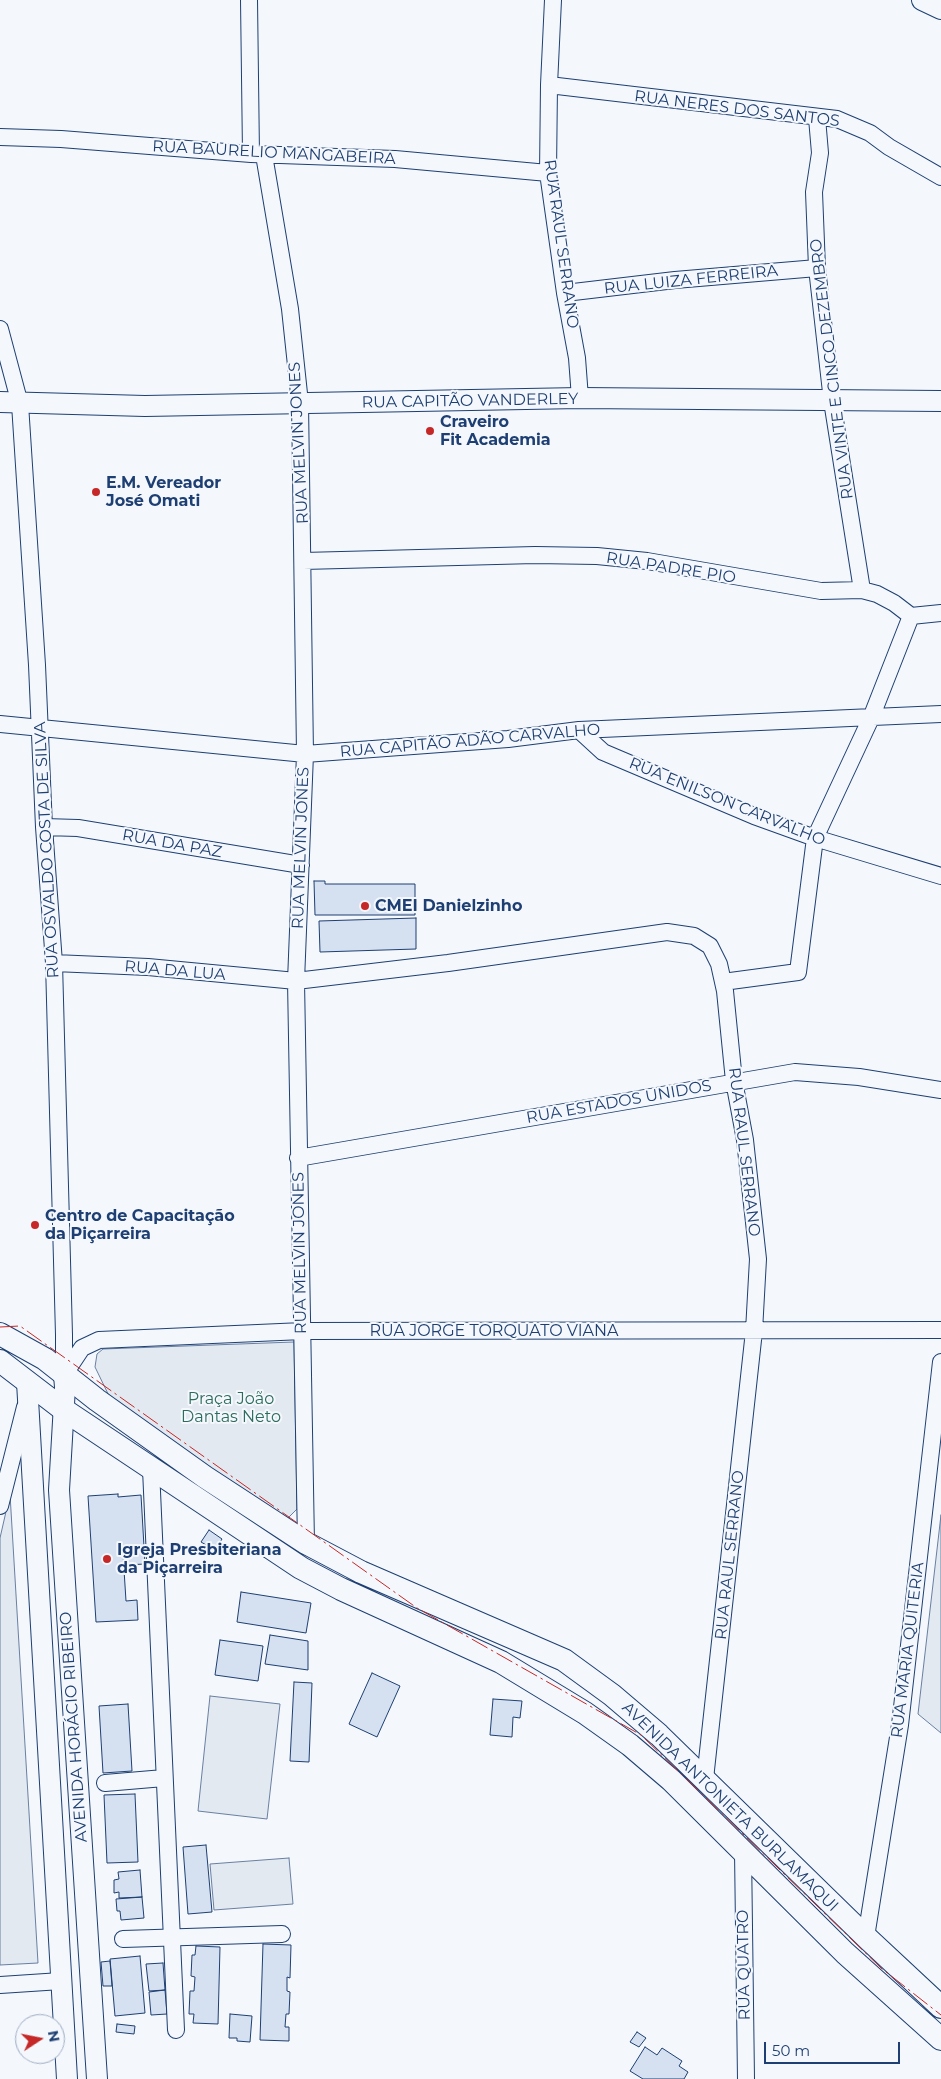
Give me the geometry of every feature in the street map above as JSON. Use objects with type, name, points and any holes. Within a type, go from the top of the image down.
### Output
[{"type":"main road","name":"AVENIDA ANTONIETA BURLAMAQUI","points":[[0,1334],[45,1359],[64,1375],[205,1477],[306,1543],[361,1572],[564,1660],[659,1735],[866,1937],[941,2007]]},
{"type":"main road","name":"AVENIDA ANTONIETA BURLAMAQUI","points":[[0,1361],[27,1390],[64,1410],[301,1568],[501,1662],[553,1692],[630,1745],[671,1780],[851,1959],[941,2039]]},
{"type":"main road","points":[[427,1628],[437,1605]]},
{"type":"main road","points":[[472,1649],[484,1625]]},
{"type":"main road","points":[[822,1930],[839,1910]]},
{"type":"main road","points":[[851,1959],[866,1937]]},
{"type":"street","name":"RUA MELVIN JONES","points":[[249,0],[258,154],[290,309],[300,403],[305,754],[296,981],[306,1543]]},
{"type":"street","name":"RUA RAUL SERRANO","points":[[553,0],[549,85],[548,173],[565,293],[578,358],[580,398]]},
{"type":"street","points":[[922,0],[941,10]]},
{"type":"street","name":"RUA NERES DOS SANTOS","points":[[549,85],[836,119],[870,133],[889,147],[941,177]]},
{"type":"street","name":"RUA VINTE E CINCO DEZEMBRO","points":[[817,118],[820,153],[814,192],[817,268],[832,402],[862,590]]},
{"type":"street","name":"RUA BAURELIO MANGABEIRA","points":[[0,137],[61,139],[258,154],[395,159],[548,173]]},
{"type":"street","name":"RUA LUIZA FERREIRA","points":[[565,293],[675,280],[817,268]]},
{"type":"street","name":"RUA OSVALDO COSTA DE SILVA","points":[[0,328],[20,404],[40,729],[44,827],[54,963],[64,1375]]},
{"type":"street","name":"RUA CAPITÃO VANDERLEY","points":[[0,402],[145,406],[580,398],[832,402],[941,401]]},
{"type":"street","name":"RUA PADRE PIO","points":[[303,561],[535,555],[597,556],[647,561],[821,591],[862,590],[877,594],[894,603],[911,616]]},
{"type":"street","points":[[723,982],[798,972],[814,838],[870,718],[911,616],[941,613]]},
{"type":"street","name":"RUA CAPITÃO ADÃO CARVALHO","points":[[0,724],[305,754],[508,739],[579,730],[941,714]]},
{"type":"street","name":"RUA ENILSON CARVALHO","points":[[579,730],[603,752],[754,816],[814,838],[941,876]]},
{"type":"street","name":"RUA DA PAZ","points":[[44,827],[78,828],[301,865]]},
{"type":"street","name":"RUA RAUL SERRANO","points":[[296,981],[448,963],[667,932],[694,936],[710,946],[719,964],[723,982],[734,1081],[745,1140],[758,1259],[754,1331],[705,1779]]},
{"type":"street","name":"RUA DA LUA","points":[[54,963],[148,967],[296,981]]},
{"type":"street","name":"RUA ESTADOS UNIDOS","points":[[298,1158],[734,1081],[795,1072],[859,1077],[941,1090]]},
{"type":"street","name":"RUA JORGE TORQUATO VIANA","points":[[64,1375],[82,1348],[100,1340],[302,1331],[941,1330]]},
{"type":"street","name":"RUA MARIA QUITERIA","points":[[866,1937],[900,1725],[941,1362]]},
{"type":"street","name":"AVENIDA HORÁCIO RIBEIRO","points":[[64,1375],[66,1387],[59,1490],[97,2079]]},
{"type":"street","points":[[0,1506],[27,1390]]},
{"type":"street","name":"AVENIDA HORÁCIO RIBEIRO","points":[[27,1390],[67,2079]]},
{"type":"street","points":[[151,1469],[176,2030]]},
{"type":"street","points":[[105,1783],[164,1778]]},
{"type":"street","name":"RUA QUATRO","points":[[743,1851],[746,2079]]},
{"type":"street","points":[[124,1940],[282,1934]]},
{"type":"street","points":[[0,1985],[91,1979]]},
{"type":"green space","name":"Praça João Dantas Neto","points":[[294,1342],[297,1509],[284,1522],[111,1400],[95,1367],[97,1354],[103,1349]]},
{"type":"green space","points":[[10,1494],[38,1963],[0,1965],[0,1538]]},
{"type":"green space","points":[[941,1515],[941,1733],[918,1714]]},
{"type":"green space","points":[[210,1696],[280,1704],[267,1819],[198,1811]]},
{"type":"green space","points":[[289,1858],[293,1904],[214,1910],[210,1864]]},
{"type":"building","points":[[314,881],[325,881],[325,884],[415,884],[415,915],[315,915]]},
{"type":"building","points":[[416,918],[416,949],[320,952],[319,921]]},
{"type":"building","name":"Igreja Presbiteriana da Piçarreira","points":[[118,1494],[118,1497],[141,1495],[145,1564],[125,1565],[125,1553],[123,1554],[126,1601],[137,1600],[138,1620],[96,1622],[88,1496]]},
{"type":"building","points":[[209,1530],[222,1539],[215,1550],[201,1542]]},
{"type":"building","points":[[241,1592],[311,1603],[306,1633],[237,1622]]},
{"type":"building","points":[[270,1635],[308,1641],[308,1670],[265,1664]]},
{"type":"building","points":[[220,1640],[263,1646],[258,1681],[215,1675]]},
{"type":"building","points":[[372,1673],[400,1686],[377,1737],[349,1724]]},
{"type":"building","points":[[294,1682],[312,1683],[309,1762],[290,1761]]},
{"type":"building","points":[[493,1699],[522,1701],[520,1718],[513,1717],[512,1737],[490,1735]]},
{"type":"building","points":[[128,1704],[132,1771],[103,1773],[99,1706]]},
{"type":"building","points":[[135,1794],[138,1862],[107,1863],[104,1795]]},
{"type":"building","points":[[206,1845],[212,1912],[188,1914],[183,1847]]},
{"type":"building","points":[[140,1870],[142,1897],[119,1898],[119,1892],[114,1893],[114,1880],[119,1879],[118,1872]]},
{"type":"building","points":[[142,1897],[144,1918],[121,1920],[120,1911],[117,1911],[116,1899]]},
{"type":"building","points":[[263,1944],[291,1945],[290,1978],[287,1977],[287,1991],[290,1992],[289,2014],[286,2014],[285,2027],[289,2027],[289,2041],[260,2040]]},
{"type":"building","points":[[196,1946],[220,1947],[218,2024],[193,2023],[194,2014],[189,2014],[190,1991],[194,1991],[195,1977],[191,1976],[192,1955],[195,1955]]},
{"type":"building","points":[[140,1956],[145,2013],[115,2016],[110,1959]]},
{"type":"building","points":[[110,1961],[112,1986],[103,1986],[101,1962]]},
{"type":"building","points":[[163,1963],[165,1990],[149,1991],[146,1964]]},
{"type":"building","points":[[165,1990],[167,2014],[151,2015],[149,1992]]},
{"type":"building","points":[[230,2014],[252,2016],[250,2042],[229,2038]]},
{"type":"building","points":[[117,2024],[135,2026],[134,2034],[116,2032]]},
{"type":"building","points":[[637,2032],[646,2038],[639,2047],[630,2042]]},
{"type":"building","points":[[645,2047],[657,2055],[662,2048],[682,2061],[679,2066],[688,2072],[684,2079],[643,2079],[630,2071]]},
{"type":"power","points":[[0,1327],[20,1326],[417,1608],[641,1735],[881,1968],[941,2015]]},
{"type":"place","name":"Craveiro Fit Academia","points":[[430,431]]},
{"type":"place","name":"E.M. Vereador José Omati","points":[[96,492]]},
{"type":"place","name":"CMEI Danielzinho","points":[[365,906]]},
{"type":"place","name":"Centro de Capacitação da Piçarreira","points":[[35,1225]]},
{"type":"place","name":"Igreja Presbiteriana da Piçarreira","points":[[107,1559]]}]
